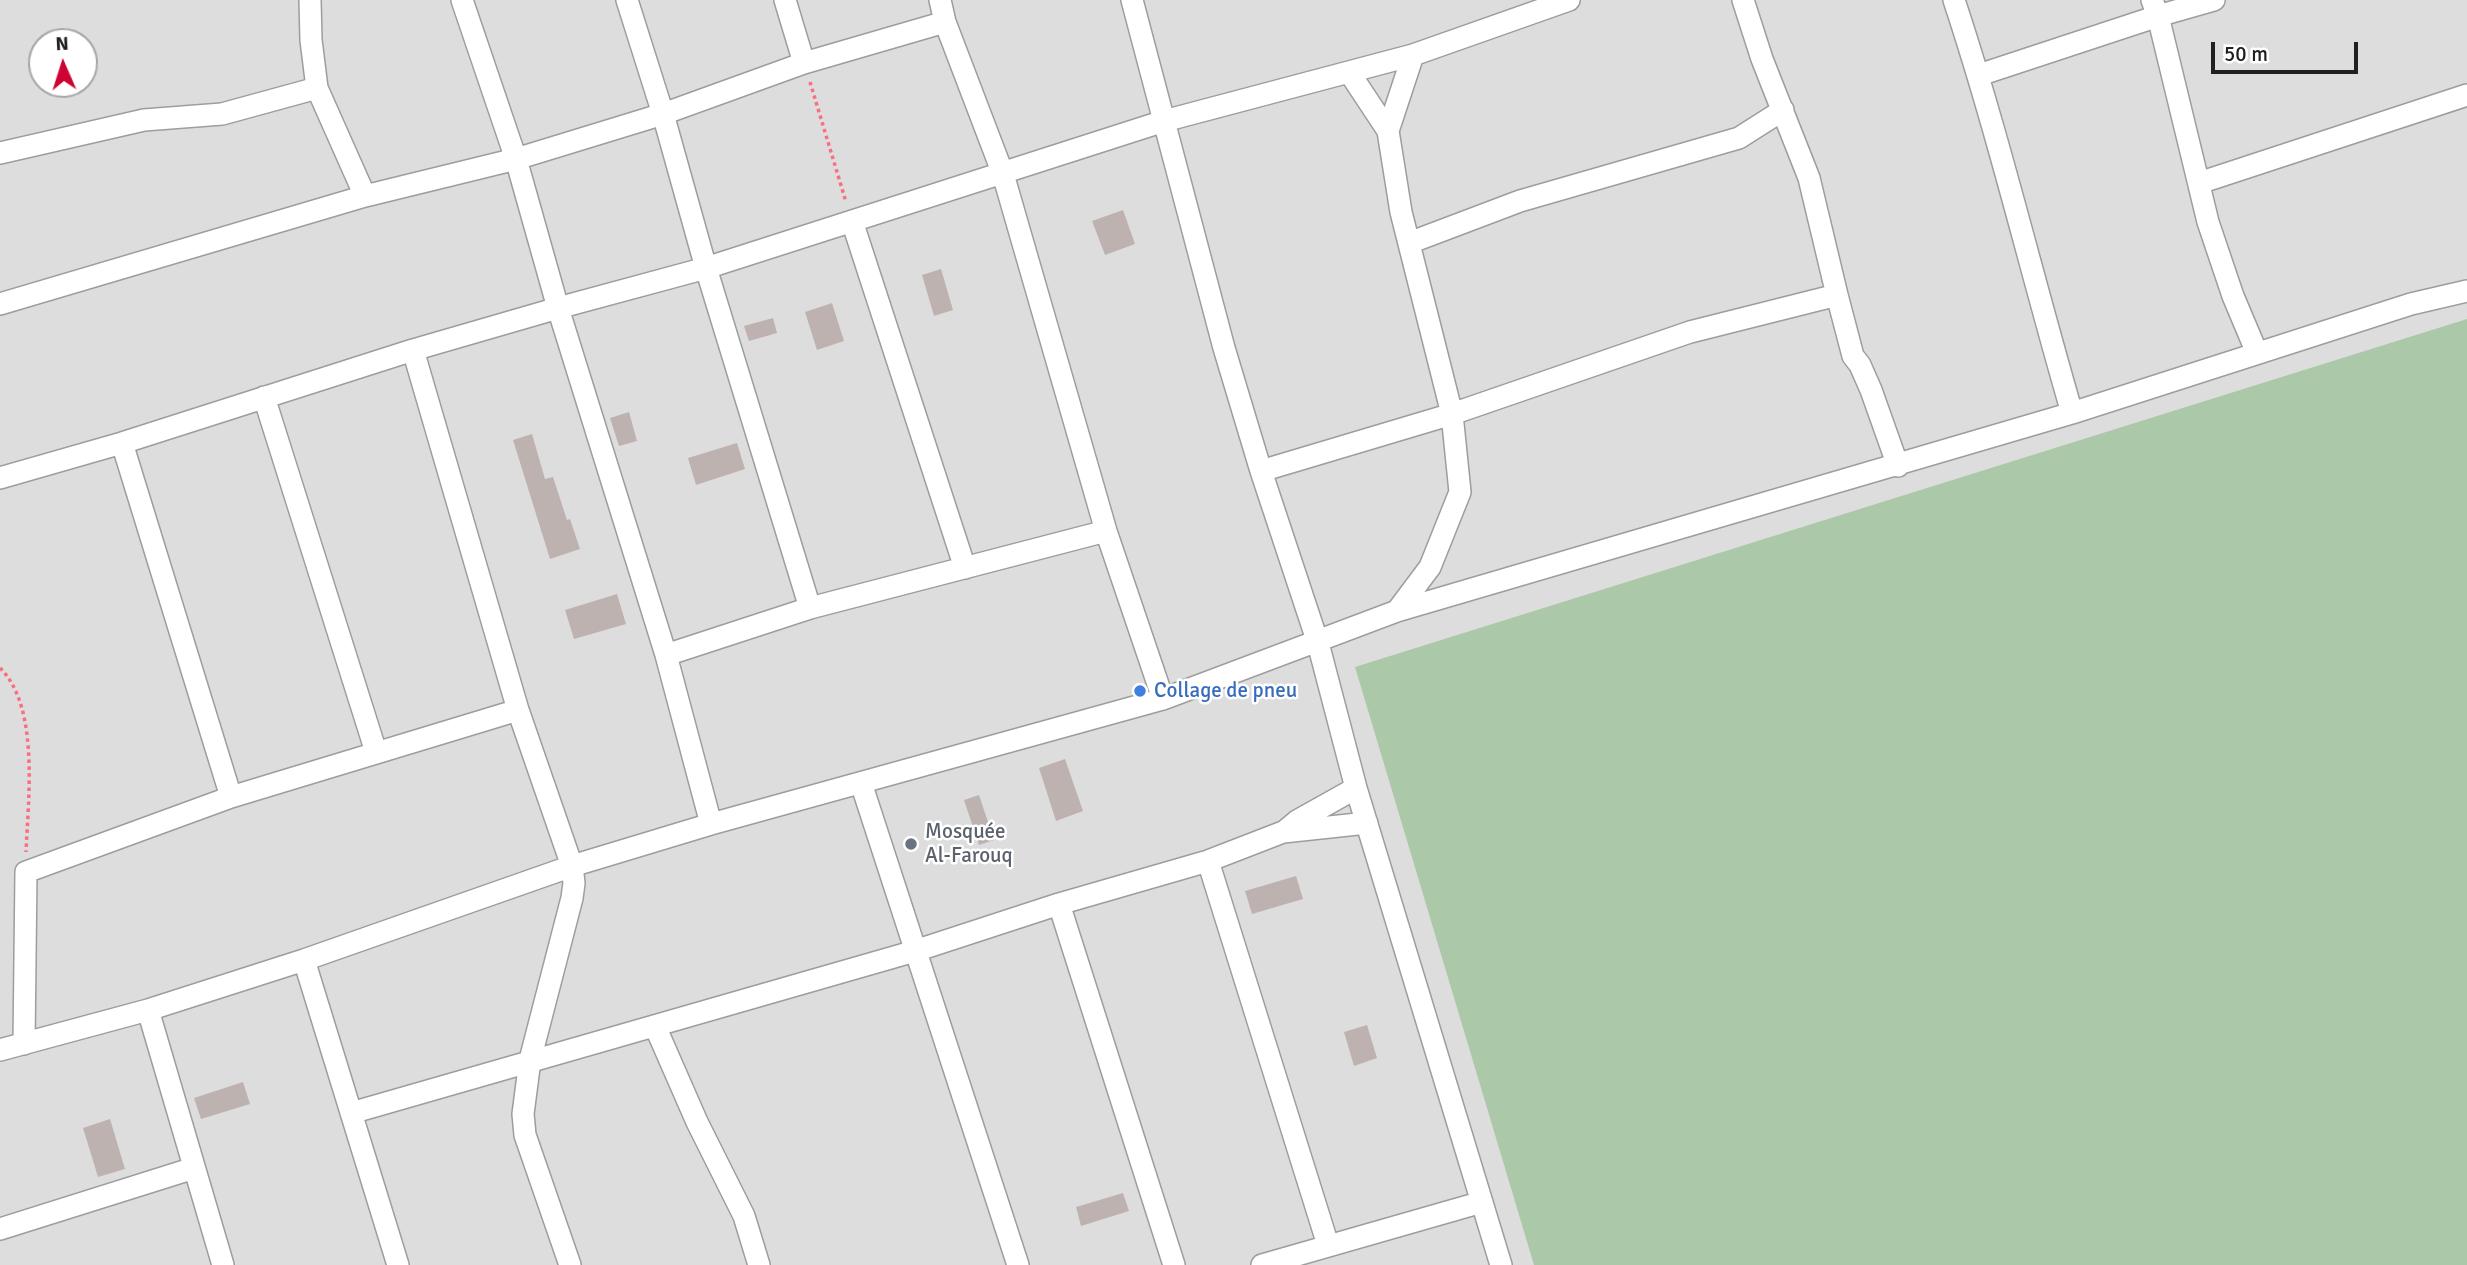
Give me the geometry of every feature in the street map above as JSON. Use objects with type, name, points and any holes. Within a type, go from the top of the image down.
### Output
[{"type":"street","points":[[310,0],[311,40],[317,88],[365,196]]},
{"type":"street","points":[[462,0],[516,159],[558,308],[666,655],[711,824]]},
{"type":"street","points":[[627,0],[810,608]]},
{"type":"street","points":[[785,0],[804,63]]},
{"type":"street","points":[[940,0],[945,22],[1003,174],[1106,531],[1163,699]]},
{"type":"street","points":[[1132,0],[1224,348],[1318,643],[1356,788],[1501,1265]]},
{"type":"street","points":[[0,478],[122,443],[413,350],[706,268],[1164,121],[1413,55],[1569,0]]},
{"type":"street","points":[[1743,0],[1762,60],[1809,178],[1853,356],[1871,390],[1898,466]]},
{"type":"street","points":[[1954,0],[1979,75],[2072,413]]},
{"type":"street","points":[[1979,75],[2155,8],[2214,0]]},
{"type":"street","points":[[2155,8],[2208,222],[2233,296],[2257,353]]},
{"type":"street","points":[[0,304],[365,196],[516,159],[663,114],[804,63],[945,22]]},
{"type":"street","points":[[1397,611],[1430,567],[1460,492],[1452,414],[1395,186],[1388,131],[1413,55]]},
{"type":"street","points":[[1349,72],[1388,131]]},
{"type":"street","points":[[0,153],[144,120],[222,114],[317,88]]},
{"type":"street","points":[[2199,183],[2467,95]]},
{"type":"street","points":[[1409,243],[1520,201],[1740,138],[1783,110]]},
{"type":"street","points":[[852,221],[965,568]]},
{"type":"street","points":[[0,1050],[148,1010],[304,960],[572,866],[711,824],[1163,699],[1318,643],[1397,611],[1898,466],[2411,304],[2467,290]]},
{"type":"street","points":[[1261,471],[1452,414],[1690,332],[1837,295]]},
{"type":"street","points":[[413,350],[518,709],[572,866],[572,898],[530,1060],[523,1114],[525,1135],[570,1265]]},
{"type":"street","points":[[264,397],[376,752]]},
{"type":"street","points":[[122,443],[231,797]]},
{"type":"street","points":[[666,655],[810,608],[1106,531]]},
{"type":"street","points":[[24,1044],[26,872],[231,797],[518,709]]},
{"type":"street","points":[[861,782],[1018,1265]]},
{"type":"street","points":[[1283,832],[1297,821],[1356,788]]},
{"type":"street","points":[[351,1113],[915,951],[1059,904],[1208,861],[1283,832],[1367,823]]},
{"type":"street","points":[[1208,861],[1328,1245]]},
{"type":"street","points":[[1059,904],[1174,1265]]},
{"type":"street","points":[[304,960],[398,1265]]},
{"type":"street","points":[[148,1010],[223,1265]]},
{"type":"street","points":[[655,1026],[697,1122],[744,1216],[759,1265]]},
{"type":"street","points":[[0,1229],[194,1168]]},
{"type":"street","points":[[1262,1265],[1482,1202]]},
{"type":"path","points":[[804,63],[852,221]]},
{"type":"path","points":[[0,668],[18,695],[26,727],[29,782],[26,872]]},
{"type":"shaded area","points":[[0,0],[2467,0],[2467,1265],[0,1265]]},
{"type":"green space","points":[[2467,319],[2467,1265],[1534,1265],[1355,667]]},
{"type":"building","points":[[1123,210],[1135,244],[1105,255],[1092,221]]},
{"type":"building","points":[[941,269],[953,310],[934,316],[922,275]]},
{"type":"building","points":[[832,303],[844,341],[817,350],[805,312]]},
{"type":"building","points":[[773,318],[777,333],[749,341],[744,326]]},
{"type":"building","points":[[629,412],[637,441],[619,446],[610,418]]},
{"type":"building","points":[[532,434],[545,479],[553,477],[580,549],[550,559],[513,440]]},
{"type":"building","points":[[737,443],[745,469],[696,485],[688,458]]},
{"type":"building","points":[[617,594],[626,624],[574,639],[565,610]]},
{"type":"building","points":[[1065,759],[1083,811],[1056,821],[1039,768]]},
{"type":"building","points":[[979,795],[994,840],[979,845],[964,800]]},
{"type":"building","points":[[1296,876],[1303,899],[1252,914],[1245,891]]},
{"type":"building","points":[[1367,1025],[1377,1058],[1354,1066],[1344,1032]]},
{"type":"building","points":[[243,1082],[250,1104],[201,1119],[194,1098]]},
{"type":"building","points":[[110,1119],[125,1169],[98,1177],[83,1128]]},
{"type":"building","points":[[1123,1193],[1129,1211],[1081,1226],[1076,1207]]},
{"type":"place","name":"Collage de pneu","points":[[1140,691]]},
{"type":"place","name":"Mosquée Al-Farouq","points":[[911,844]]}]
